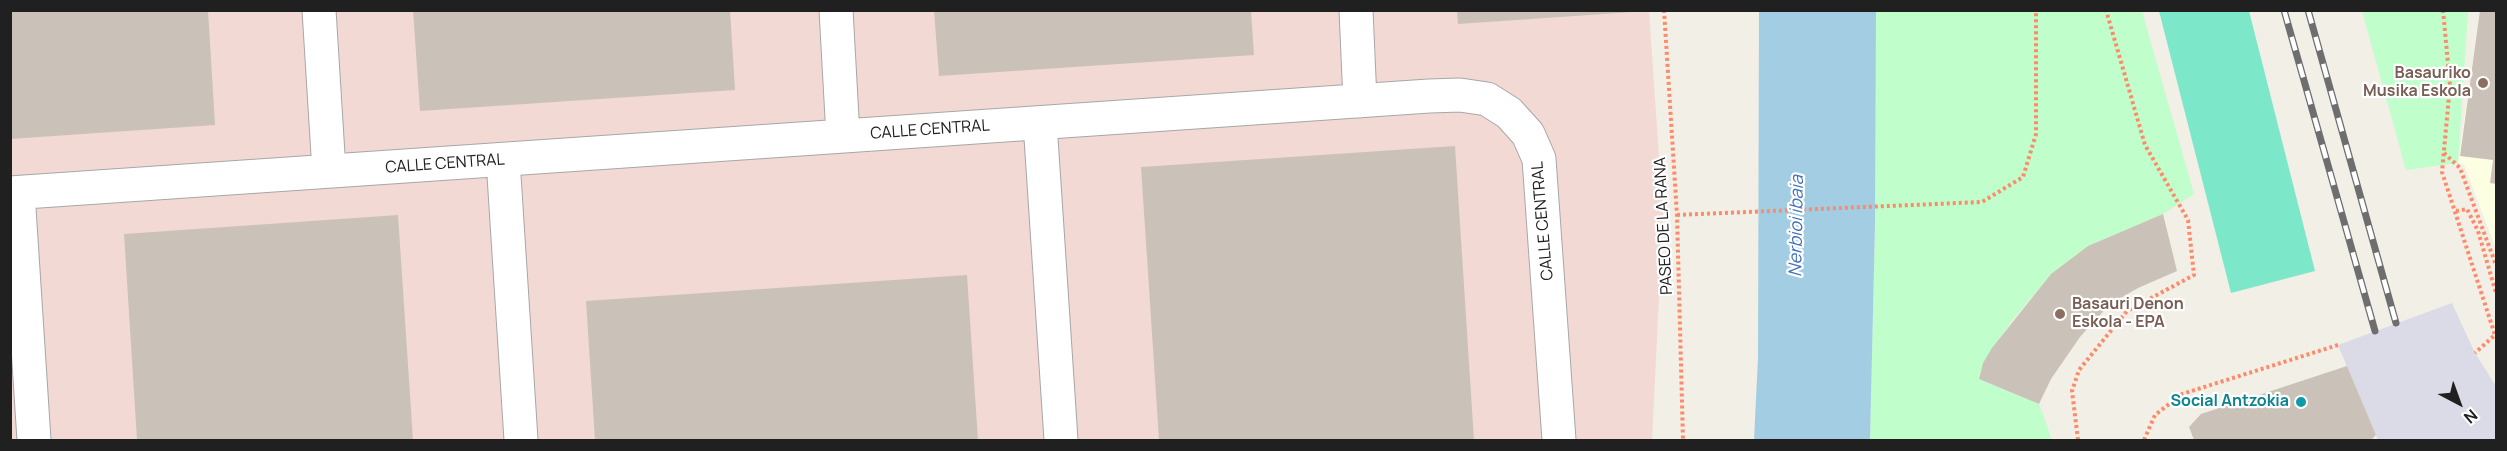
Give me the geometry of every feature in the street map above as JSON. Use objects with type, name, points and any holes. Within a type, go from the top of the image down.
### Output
[{"type":"lane","points":[[319,10],[329,171]]},
{"type":"lane","points":[[836,10],[843,136]]},
{"type":"lane","points":[[1356,10],[1360,101]]},
{"type":"lane","name":"CALLE CENTRAL","points":[[14,193],[1360,101],[1460,95],[1487,99],[1509,113],[1528,134],[1539,159],[1543,187],[1559,441]]},
{"type":"lane","points":[[1040,123],[1061,441]]},
{"type":"lane","points":[[503,160],[520,441]]},
{"type":"lane","points":[[14,193],[34,441]]},
{"type":"path","name":"PASEO DE LA RANA","points":[[1664,10],[1677,215],[1683,441]]},
{"type":"path","points":[[1677,215],[1982,202],[2023,177],[2036,134],[2036,10]]},
{"type":"path","points":[[2078,441],[2072,391],[2079,370],[2127,311],[2194,275],[2188,220],[2145,144],[2106,10]]},
{"type":"path","points":[[2443,10],[2450,85],[2442,172],[2496,335],[2475,353]]},
{"type":"path","points":[[2444,152],[2460,168],[2496,265]]},
{"type":"path","points":[[2456,211],[2467,209],[2478,231],[2496,293]]},
{"type":"path","points":[[2144,441],[2156,415],[2182,394],[2338,345]]},
{"type":"shaded area","points":[[10,11],[1649,11],[1663,215],[1652,440],[11,440]]},
{"type":"shaded area","name":"Basauriko Musika Eskola","points":[[2480,11],[2496,11],[2496,249],[2464,165],[2458,163]]},
{"type":"shaded area","points":[[2452,303],[2475,353],[2496,386],[2496,440],[2378,440],[2338,345]]},
{"type":"green space","points":[[1876,11],[2142,11],[2194,194],[2163,214],[2088,246],[2051,274],[2011,322],[1983,363],[1979,379],[2039,404],[2052,440],[1870,440],[1875,224]]},
{"type":"green space","points":[[2159,11],[2249,11],[2315,271],[2231,293]]},
{"type":"green space","points":[[2362,11],[2468,11],[2458,163],[2406,170]]},
{"type":"water","name":"Nerbioi ibaia","points":[[1759,11],[1876,11],[1875,224],[1870,440],[1754,440],[1758,358]]},
{"type":"building","points":[[10,10],[208,10],[215,125],[10,139]]},
{"type":"building","points":[[413,10],[730,10],[735,90],[420,111]]},
{"type":"building","points":[[934,10],[1251,10],[1254,55],[939,76]]},
{"type":"building","points":[[1457,10],[1633,10],[1633,12],[1458,24]]},
{"type":"building","name":"Basauriko Musika Eskola","points":[[2480,10],[2496,10],[2496,184],[2490,183],[2493,160],[2460,156]]},
{"type":"building","points":[[1455,146],[1474,440],[1159,440],[1141,167]]},
{"type":"building","name":"Basauri Denon Eskola - EPA","points":[[2163,214],[2177,271],[2138,288],[2109,305],[2080,337],[2051,379],[2039,404],[1979,379],[1983,363],[1992,348],[2051,274],[2088,246]]},
{"type":"building","points":[[398,215],[413,440],[137,440],[124,234]]},
{"type":"building","points":[[967,275],[978,440],[595,440],[586,301]]},
{"type":"building","name":"Social Antzokia","points":[[2347,366],[2376,435],[2371,440],[2194,440],[2189,427],[2201,414]]},
{"type":"railway","points":[[2284,10],[2375,331]]},
{"type":"railway","points":[[2308,10],[2396,323]]},
{"type":"place","name":"Basauriko Musika Eskola","points":[[2483,83]]},
{"type":"place","name":"Basauri Denon Eskola - EPA","points":[[2060,314]]},
{"type":"place","name":"Social Antzokia","points":[[2301,402]]}]
